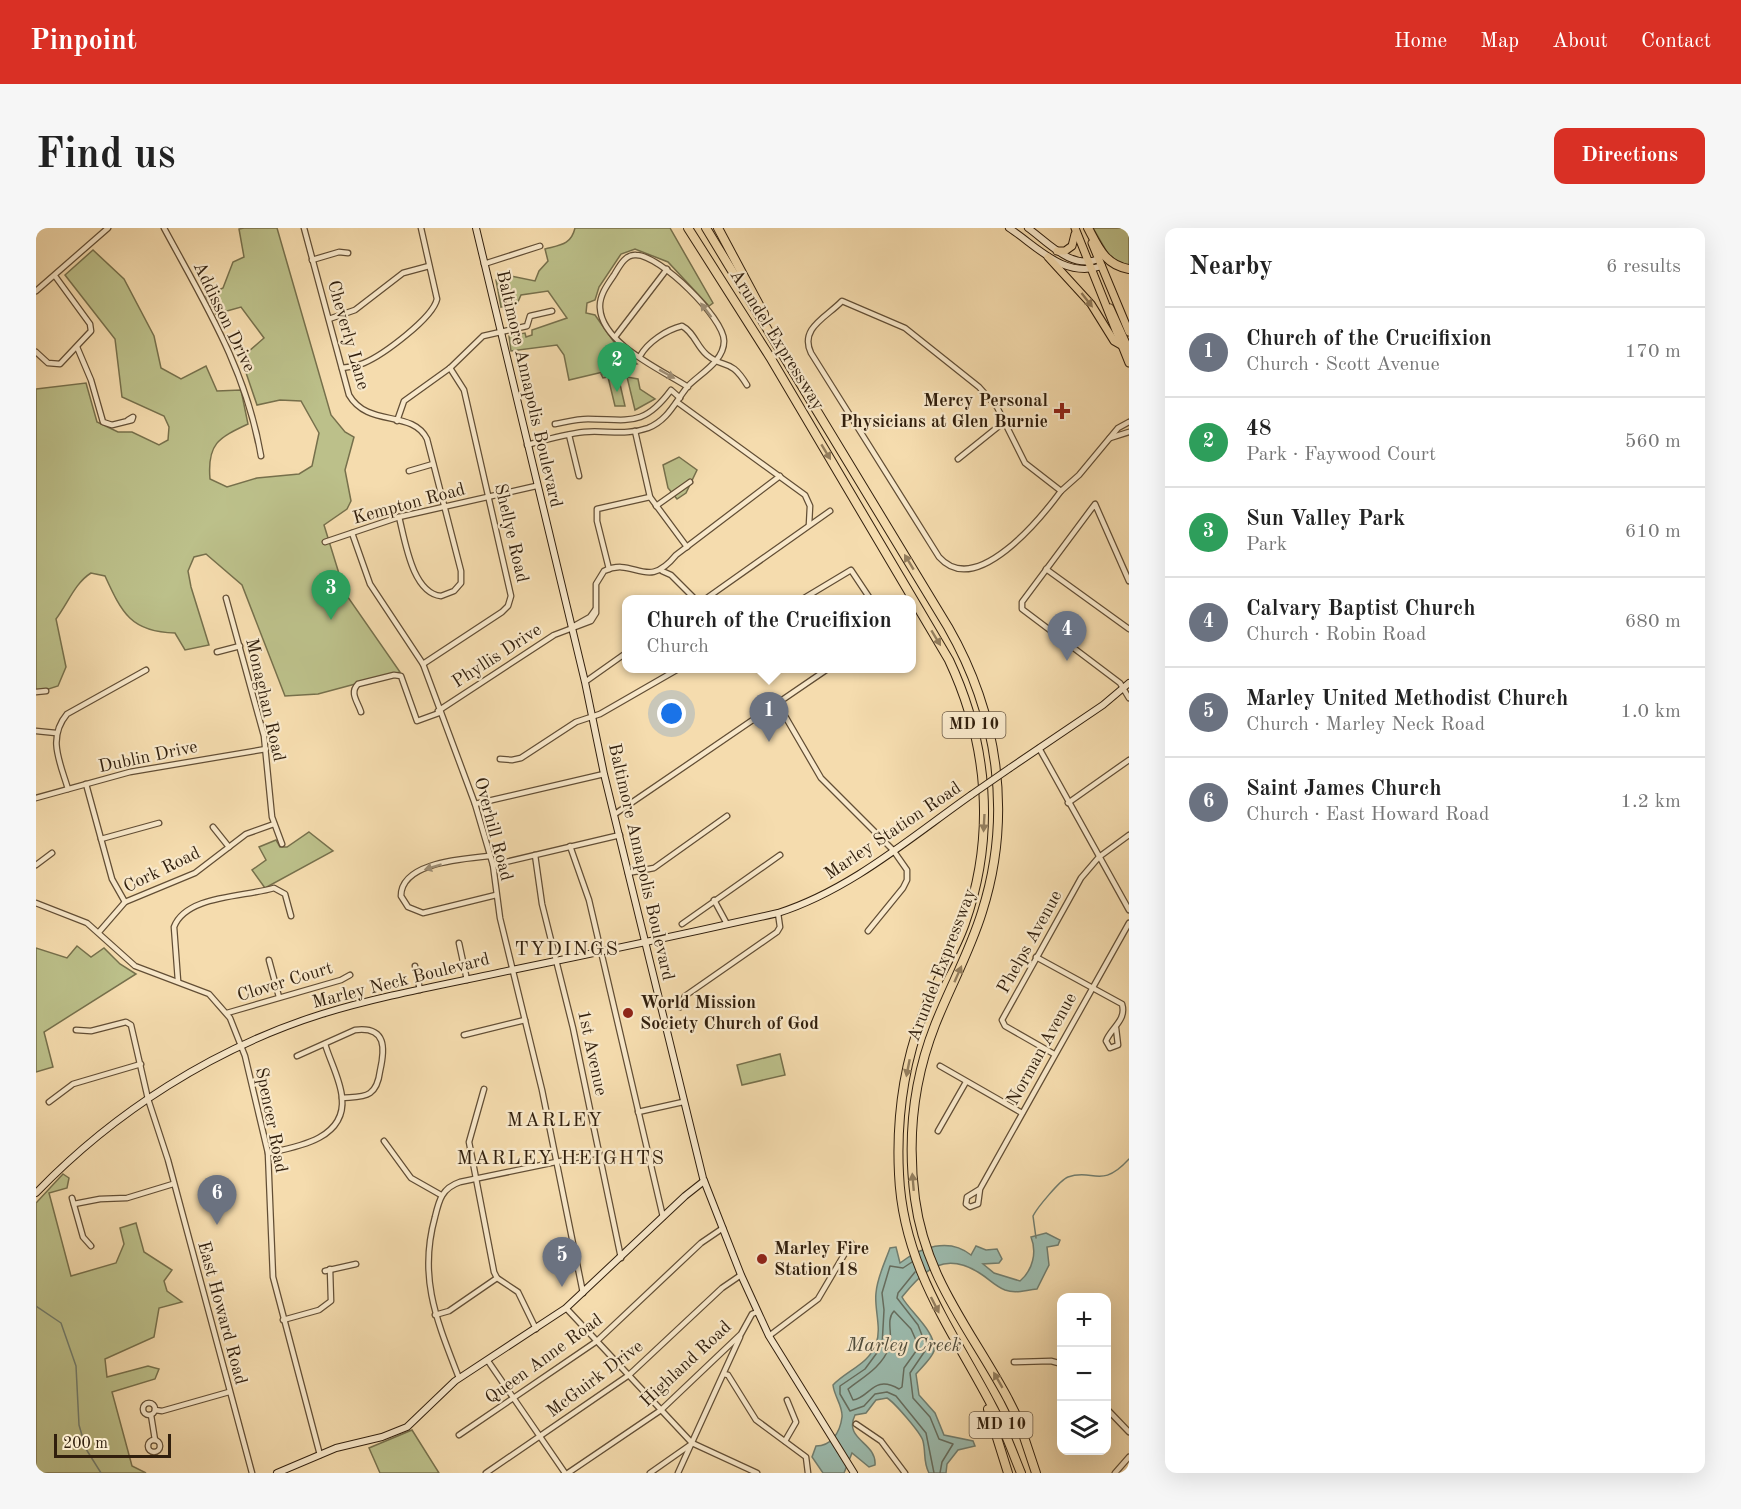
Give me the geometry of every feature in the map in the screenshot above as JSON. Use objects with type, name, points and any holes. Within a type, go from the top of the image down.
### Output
[{"type":"highway","name":"Arundel Expressway","points":[[687,228],[770,357],[911,595]]},
{"type":"highway","name":"Arundel Expressway","points":[[706,228],[960,649],[983,705],[996,767],[999,824],[989,887],[972,940],[927,1047],[914,1101],[912,1172],[924,1239],[936,1275],[957,1316],[998,1380],[1023,1431],[1036,1473]]},
{"type":"highway","points":[[718,228],[816,409]]},
{"type":"highway","points":[[1087,228],[1104,257],[1117,266],[1129,269]]},
{"type":"highway","name":"Arundel Expressway","points":[[916,604],[949,660],[965,693],[976,728],[983,769],[982,851],[965,924],[919,1025],[903,1094],[899,1130],[899,1173],[903,1211],[911,1246],[923,1281],[994,1409],[1021,1473]]},
{"type":"highway","points":[[978,1380],[1008,1473]]},
{"type":"highway","points":[[1023,1431],[1029,1436],[1042,1473]]},
{"type":"main road","name":"Baltimore Annapolis Boulevard","points":[[476,228],[536,486],[585,682],[604,774],[704,1181],[741,1275],[769,1336],[852,1471]]},
{"type":"main road","points":[[1009,228],[1048,257],[1081,292],[1114,341],[1121,345]]},
{"type":"main road","points":[[1028,228],[1057,251],[1091,266]]},
{"type":"main road","points":[[1057,251],[1065,252],[1072,246],[1074,228]]},
{"type":"main road","points":[[1074,228],[1129,363]]},
{"type":"main road","points":[[1087,228],[1129,332]]},
{"type":"main road","points":[[1048,257],[1070,268],[1100,263]]},
{"type":"main road","points":[[1104,298],[1129,350]]},
{"type":"main road","name":"Marley Station Road","points":[[644,941],[778,913],[820,897],[893,850],[1129,683]]},
{"type":"main road","name":"Marley Neck Boulevard","points":[[37,1190],[86,1147],[148,1099],[241,1046],[328,1012],[644,941]]},
{"type":"main road","points":[[279,1473],[320,1455],[389,1435],[407,1427],[459,1378],[566,1308],[704,1181]]},
{"type":"street","points":[[36,291],[108,228]]},
{"type":"street","name":"Addisson Drive","points":[[164,228],[237,367],[256,428],[261,456]]},
{"type":"street","name":"Cheverly Lane","points":[[304,228],[349,395],[358,406],[371,414],[397,420],[421,430],[426,439],[446,507],[462,578],[457,588],[445,595],[430,593],[411,566],[399,518]]},
{"type":"street","points":[[342,368],[366,362],[430,313],[437,299],[421,228]]},
{"type":"street","points":[[484,264],[540,246]]},
{"type":"street","points":[[312,260],[339,252],[348,253]]},
{"type":"street","points":[[527,445],[569,435],[635,431],[659,422],[688,387],[717,360],[724,342],[722,333],[694,294],[667,269],[651,258],[634,254],[625,258],[601,297],[600,307],[622,347],[688,387]]},
{"type":"street","points":[[329,319],[355,310],[403,273],[429,266]]},
{"type":"street","points":[[615,337],[667,269]]},
{"type":"street","points":[[36,352],[48,363],[57,364],[66,360],[90,333],[91,327],[55,276]]},
{"type":"street","points":[[1061,491],[1025,463],[997,407],[979,387],[895,323],[842,301],[808,334],[811,353],[936,552],[946,564],[958,568],[975,567],[1000,554],[1035,525],[1061,491],[1079,475],[1118,428],[1129,422]]},
{"type":"street","points":[[397,420],[404,401],[450,368],[483,336],[500,330],[527,326],[530,316],[552,311]]},
{"type":"street","points":[[640,356],[646,345],[682,326],[688,328],[707,355],[736,368],[747,385]]},
{"type":"street","points":[[77,347],[103,423],[112,426],[129,420]]},
{"type":"street","name":"Shellye Road","points":[[423,664],[508,606],[511,592],[464,390],[450,368]]},
{"type":"street","points":[[555,424],[600,420],[620,422],[646,415],[671,390],[679,400],[809,500],[809,525]]},
{"type":"street","points":[[600,420],[600,432]]},
{"type":"street","points":[[958,459],[1004,422]]},
{"type":"street","points":[[635,431],[650,497],[687,547]]},
{"type":"street","points":[[1110,438],[1129,432]]},
{"type":"street","points":[[569,435],[579,476]]},
{"type":"street","points":[[409,471],[433,464]]},
{"type":"street","points":[[661,571],[687,547],[780,476]]},
{"type":"street","points":[[656,506],[690,482]]},
{"type":"street","name":"Kempton Road","points":[[325,542],[399,518],[536,486]]},
{"type":"street","points":[[650,497],[597,509],[597,521],[609,569],[624,568],[649,573],[661,571],[671,575],[691,595]]},
{"type":"street","points":[[1129,581],[1095,504],[1022,602],[1022,609],[1120,683],[1129,698]]},
{"type":"street","points":[[711,595],[830,511]]},
{"type":"street","name":"Overhill Road","points":[[352,533],[370,584],[423,664],[475,804],[492,865],[496,895],[583,1293]]},
{"type":"street","name":"Phyllis Drive","points":[[361,712],[353,693],[354,688],[358,684],[394,675],[401,676],[417,721],[439,712],[554,635],[590,616],[596,608],[596,584],[601,574],[609,569]]},
{"type":"street","points":[[1046,569],[1129,629]]},
{"type":"street","points":[[809,595],[851,570],[868,595]]},
{"type":"street","name":"Monaghan Road","points":[[226,598],[266,749],[274,824],[282,844]]},
{"type":"street","points":[[217,652],[240,646]]},
{"type":"street","points":[[585,682],[622,656]]},
{"type":"street","points":[[68,789],[54,744],[56,733],[67,714],[146,670]]},
{"type":"street","points":[[500,759],[521,758],[576,722],[611,708],[673,673]]},
{"type":"street","points":[[615,814],[823,673]]},
{"type":"street","points":[[36,692],[46,691]]},
{"type":"street","points":[[778,704],[821,778],[893,850],[907,870],[907,880],[868,931]]},
{"type":"street","points":[[36,731],[56,733]]},
{"type":"street","points":[[1039,748],[1129,910]]},
{"type":"street","name":"Dublin Drive","points":[[36,798],[130,772],[266,749]]},
{"type":"street","points":[[1068,803],[1129,760]]},
{"type":"street","points":[[475,804],[604,774]]},
{"type":"street","points":[[86,784],[115,886],[126,902]]},
{"type":"street","points":[[628,873],[654,868],[727,816]]},
{"type":"street","points":[[101,839],[159,823]]},
{"type":"street","name":"Cork Road","points":[[99,932],[126,902],[195,873],[251,831],[274,824]]},
{"type":"street","points":[[213,827],[229,847]]},
{"type":"street","points":[[492,865],[620,835]]},
{"type":"street","name":"Phelps Avenue","points":[[1054,1054],[1005,1026],[1002,1020],[1081,878],[1099,857],[1129,835]]},
{"type":"street","points":[[570,846],[590,900],[663,1217]]},
{"type":"street","points":[[36,864],[52,853]]},
{"type":"street","name":"1st Avenue","points":[[535,855],[542,904],[557,961],[621,1258]]},
{"type":"street","points":[[682,924],[780,855]]},
{"type":"street","points":[[490,856],[453,860],[411,873],[403,883],[401,896],[408,907],[423,913],[496,895]]},
{"type":"street","points":[[178,981],[174,927],[177,920],[188,910],[207,901],[251,895],[274,888],[285,894],[291,916]]},
{"type":"street","points":[[714,900],[727,924]]},
{"type":"street","name":"Spencer Road","points":[[36,903],[80,920],[99,932],[127,961],[146,971],[209,994],[227,1013],[241,1046],[268,1153],[273,1277],[320,1455]]},
{"type":"street","points":[[680,1007],[685,996],[777,932],[780,927],[778,913]]},
{"type":"street","name":"Norman Avenue","points":[[980,1190],[1129,923]]},
{"type":"street","points":[[459,943],[467,980]]},
{"type":"street","points":[[1036,957],[1122,1004],[1123,1009],[1116,1028]]},
{"type":"street","points":[[269,960],[279,998]]},
{"type":"street","points":[[415,966],[420,990]]},
{"type":"street","name":"Clover Court","points":[[227,1013],[341,980],[350,975]]},
{"type":"street","points":[[464,1035],[525,1020]]},
{"type":"street","name":"East Howard Road","points":[[76,1030],[91,1031],[129,1022],[148,1099],[252,1473]]},
{"type":"street","points":[[297,1056],[355,1030],[364,1029],[377,1035],[383,1043],[383,1061],[375,1088],[369,1094],[342,1098]]},
{"type":"street","points":[[268,1153],[319,1139],[334,1124],[342,1098],[325,1044]]},
{"type":"street","points":[[49,1102],[73,1084],[141,1064]]},
{"type":"street","points":[[940,1066],[1022,1113]]},
{"type":"street","points":[[938,1131],[966,1082]]},
{"type":"street","points":[[484,1089],[469,1142],[475,1178],[497,1278],[518,1292],[536,1329]]},
{"type":"street","points":[[638,1112],[683,1102]]},
{"type":"street","points":[[384,1142],[411,1178],[441,1195]]},
{"type":"street","points":[[459,1378],[435,1315],[429,1283],[428,1251],[441,1195],[454,1184],[475,1178],[599,1153]]},
{"type":"street","points":[[91,1246],[83,1237],[73,1201],[127,1198],[173,1184]]},
{"type":"street","name":"Queen Anne Road","points":[[459,1436],[597,1341],[701,1243],[723,1228]]},
{"type":"street","points":[[769,1336],[818,1299],[851,1243]]},
{"type":"street","points":[[283,1320],[320,1310],[331,1301],[328,1270],[356,1264]]},
{"type":"street","name":"McGuirk Drive","points":[[486,1473],[629,1375],[722,1288],[741,1275]]},
{"type":"street","points":[[435,1315],[449,1311],[497,1278]]},
{"type":"street","points":[[566,1308],[692,1443],[757,1473]]},
{"type":"street","name":"Highland Road","points":[[566,1473],[661,1410],[741,1334],[752,1314],[757,1312]]},
{"type":"street","points":[[678,1473],[741,1334]]},
{"type":"street","points":[[488,1361],[566,1473]]},
{"type":"street","points":[[1014,1362],[1057,1361]]},
{"type":"street","points":[[724,1374],[728,1375],[756,1420],[806,1457],[808,1473]]},
{"type":"street","points":[[155,1440],[153,1413],[230,1392]]},
{"type":"street","points":[[785,1441],[796,1422],[788,1400]]},
{"type":"street","points":[[1111,1412],[1129,1432]]},
{"type":"street","points":[[856,1424],[881,1441],[905,1473]]},
{"type":"street","points":[[650,1473],[692,1443]]},
{"type":"street","points":[[1115,1473],[1129,1457]]},
{"type":"green space","points":[[277,228],[331,415],[345,432],[354,437],[345,470],[351,501],[347,509],[324,525],[345,593],[400,672],[318,694],[285,696],[242,585],[206,554],[194,557],[188,571],[209,645],[185,650],[175,633],[160,632],[138,624],[123,610],[105,576],[91,573],[76,588],[56,619],[66,667],[58,686],[36,693],[36,389],[86,383],[97,422],[118,432],[132,432],[159,445],[168,440],[169,427],[164,416],[122,397],[115,339],[65,275],[93,250],[124,279],[154,336],[161,368],[181,379],[206,366],[217,391],[241,390],[248,424],[222,438],[217,444],[210,458],[210,479],[227,487],[257,478],[299,474],[312,466],[319,433],[301,401],[280,400],[257,405],[241,358],[264,338],[241,307],[216,314],[206,296],[223,288],[233,262],[244,257],[239,229]]},
{"type":"green space","points":[[575,228],[670,228],[713,303],[709,306],[668,262],[635,249],[621,254],[599,287],[595,300],[587,303],[586,313],[595,315],[621,352],[637,364],[569,380],[564,355],[557,345],[511,351],[509,336],[525,333],[526,337],[532,335],[532,330],[567,318],[548,291],[521,295],[517,304],[501,307],[496,280],[511,276],[535,281],[539,271],[548,261],[545,249],[568,241]]},
{"type":"green space","points":[[1093,228],[1129,228],[1129,266],[1111,259]]},
{"type":"green space","points":[[617,371],[625,406],[615,406],[608,377],[603,378],[601,374]]},
{"type":"green space","points":[[627,377],[638,379],[640,389],[655,399],[635,410]]},
{"type":"green space","points":[[679,457],[697,470],[686,493],[677,499],[668,488],[663,465]]},
{"type":"green space","points":[[309,832],[333,851],[265,888],[252,870],[266,860],[259,847],[276,840],[280,847],[287,847]]},
{"type":"green space","points":[[77,946],[91,957],[104,948],[120,964],[136,974],[44,1032],[53,1067],[36,1072],[36,948],[67,958]]},
{"type":"green space","points":[[780,1054],[785,1075],[742,1085],[737,1065]]},
{"type":"green space","points":[[63,1174],[69,1178],[67,1188],[49,1193],[71,1276],[116,1263],[124,1244],[120,1228],[136,1223],[144,1252],[172,1270],[164,1281],[167,1291],[182,1302],[159,1308],[154,1337],[105,1359],[107,1377],[148,1366],[159,1369],[155,1379],[112,1392],[132,1466],[146,1473],[36,1473],[36,1203]]},
{"type":"green space","points":[[412,1430],[439,1473],[380,1473],[369,1448]]},
{"type":"water","name":"Marley Creek","points":[[1046,1233],[1060,1240],[1058,1245],[1047,1247],[1049,1265],[1037,1289],[1017,1292],[1005,1290],[968,1267],[947,1264],[928,1271],[902,1297],[927,1329],[934,1344],[933,1354],[916,1374],[919,1395],[935,1413],[944,1435],[973,1441],[975,1446],[958,1450],[947,1464],[946,1473],[929,1473],[921,1437],[907,1418],[887,1398],[876,1400],[866,1413],[855,1415],[852,1423],[857,1436],[871,1451],[875,1465],[869,1467],[852,1453],[844,1473],[823,1473],[812,1457],[816,1446],[826,1444],[834,1438],[841,1423],[841,1409],[833,1385],[863,1362],[876,1344],[878,1338],[877,1287],[890,1248],[896,1247],[900,1263],[917,1252],[935,1246],[954,1246],[971,1255],[976,1246],[986,1250],[997,1249],[1002,1259],[999,1263],[983,1264],[994,1273],[1020,1281],[1028,1272],[1033,1260],[1034,1249],[1031,1237]]},
{"type":"waterway","name":"Marley Creek","points":[[1036,1238],[1033,1216],[1064,1179],[1077,1175],[1111,1174],[1129,1159]]},
{"type":"waterway","points":[[36,1306],[61,1323],[76,1366],[79,1425],[86,1449],[101,1473]]},
{"type":"place","name":"48","points":[[617,392]]},
{"type":"place","name":"Mercy Personal Physicians at Glen Burnie","points":[[1062,411]]},
{"type":"place","name":"Sun Valley Park","points":[[331,620]]},
{"type":"place","name":"Calvary Baptist Church","points":[[1067,661]]},
{"type":"place","name":"Church of the Crucifixion","points":[[769,742]]},
{"type":"place","name":"World Mission Society Church of God","points":[[628,1013]]},
{"type":"place","name":"Saint James Church","points":[[217,1225]]},
{"type":"place","name":"Marley Fire Station 18","points":[[762,1259]]},
{"type":"place","name":"Marley United Methodist Church","points":[[562,1287]]},
{"type":"district","name":"TYDINGS","points":[[567,950]]},
{"type":"district","name":"MARLEY","points":[[555,1121]]},
{"type":"district","name":"MARLEY HEIGHTS","points":[[561,1159]]}]
